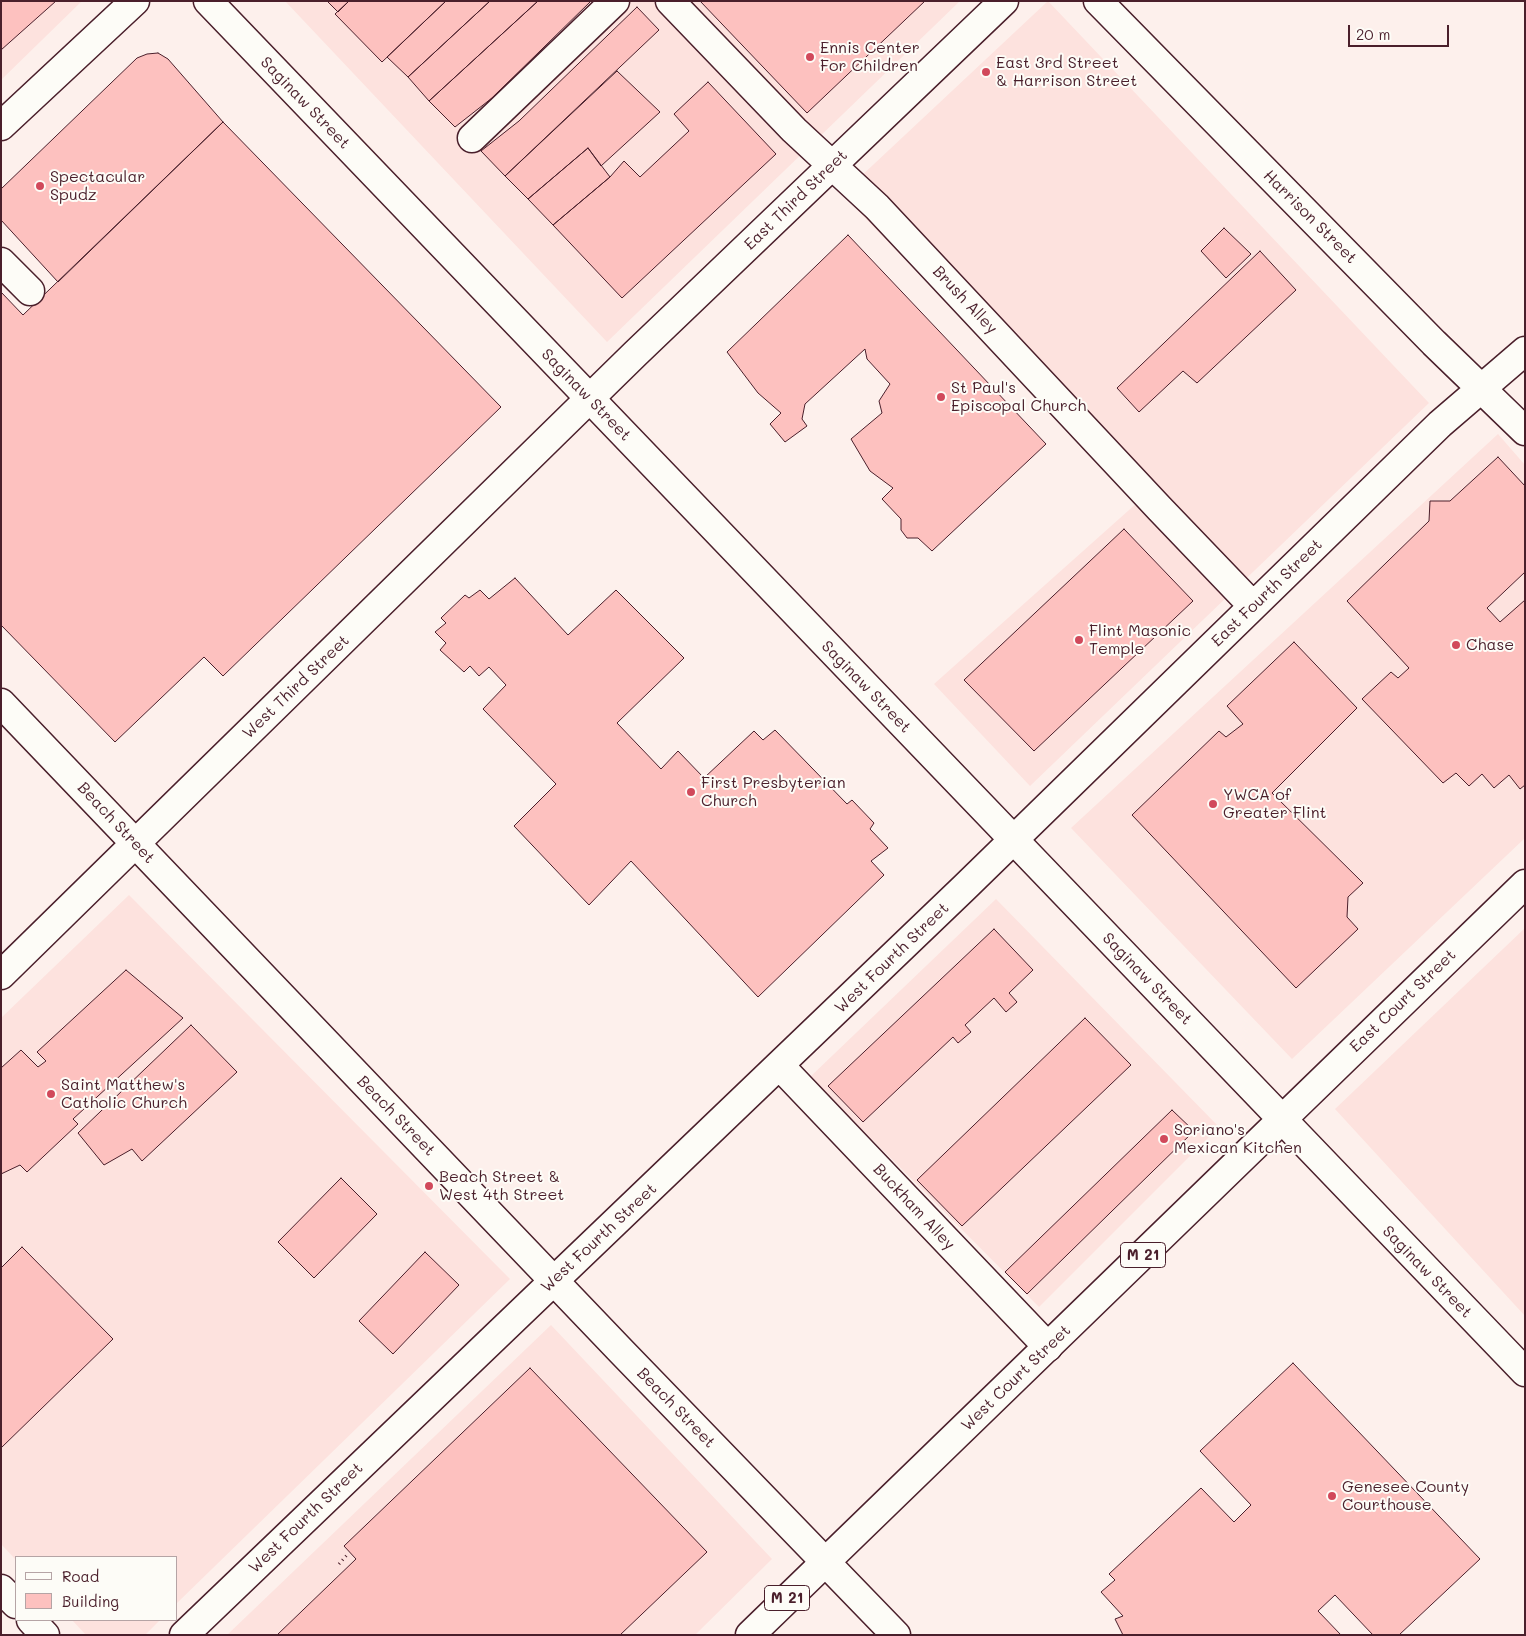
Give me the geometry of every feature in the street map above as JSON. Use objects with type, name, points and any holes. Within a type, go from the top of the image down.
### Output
[{"type":"street","points":[[1,126],[135,1]]},
{"type":"street","name":"Saginaw Street","points":[[208,1],[1525,1372]]},
{"type":"street","points":[[472,138],[615,1]]},
{"type":"street","name":"Brush Alley","points":[[670,1],[794,130],[878,207],[1160,509],[1254,606]]},
{"type":"street","name":"East Third Street","points":[[589,399],[1004,1]]},
{"type":"street","name":"Harrison Street","points":[[1098,1],[1525,431]]},
{"type":"street","points":[[1,262],[30,291]]},
{"type":"street","name":"East Fourth Street","points":[[1013,841],[1446,418],[1525,351]]},
{"type":"street","name":"West Third Street","points":[[1,975],[589,399]]},
{"type":"street","name":"Beach Street","points":[[1,703],[896,1635]]},
{"type":"street","name":"West Fourth Street","points":[[184,1635],[1013,841]]},
{"type":"street","name":"East Court Street","points":[[1282,1120],[1525,884]]},
{"type":"street","name":"Buckham Alley","points":[[780,1066],[1048,1347]]},
{"type":"street","name":"West Court Street","points":[[750,1635],[1282,1120]]},
{"type":"street","points":[[1,1588],[15,1603]]},
{"type":"street","points":[[32,1621],[46,1635]]},
{"type":"path","points":[[339,1564],[348,1555]]},
{"type":"shaded area","points":[[1,1],[82,1],[1,80]]},
{"type":"shaded area","points":[[285,1],[960,1],[607,342]]},
{"type":"shaded area","points":[[1048,1],[1429,403],[1030,786],[934,684],[1138,502],[842,194]]},
{"type":"shaded area","points":[[1498,434],[1525,465],[1525,838],[1292,1059],[1071,828]]},
{"type":"shaded area","points":[[129,895],[510,1279],[178,1602],[178,1556],[15,1556],[15,1559],[1,1544],[1,1018]]},
{"type":"shaded area","points":[[996,899],[1219,1127],[1039,1307],[810,1077]]},
{"type":"shaded area","points":[[1525,928],[1525,1316],[1335,1109]]},
{"type":"shaded area","points":[[551,1325],[772,1559],[695,1635],[227,1635]]},
{"type":"shaded area","points":[[73,1621],[159,1621],[145,1635],[86,1635]]},
{"type":"building","points":[[1,1],[56,1],[1,50]]},
{"type":"building","points":[[327,1],[349,1],[338,12]]},
{"type":"building","points":[[349,1],[446,1],[382,62],[335,14]]},
{"type":"building","points":[[446,1],[490,1],[408,77],[387,57]]},
{"type":"building","points":[[490,1],[538,1],[429,101],[408,77]]},
{"type":"building","points":[[538,1],[591,1],[492,98],[455,127],[429,101]]},
{"type":"building","name":"Ennis Center For Children","points":[[700,1],[925,1],[807,113]]},
{"type":"building","points":[[637,7],[659,30],[505,176],[481,151],[519,121]]},
{"type":"building","points":[[158,53],[168,59],[223,122],[58,282],[1,220],[1,189],[137,58],[147,54]]},
{"type":"building","points":[[617,71],[660,112],[601,166],[588,148],[528,199],[505,176]]},
{"type":"building","points":[[708,82],[776,154],[622,298],[553,225],[610,177],[624,161],[640,177],[689,131],[674,114]]},
{"type":"building","points":[[223,122],[501,407],[223,676],[204,657],[115,742],[1,625],[1,292],[23,315]]},
{"type":"building","points":[[588,148],[610,177],[553,225],[528,199]]},
{"type":"building","points":[[1224,228],[1251,254],[1226,278],[1201,251]]},
{"type":"building","name":"St Paul's Episcopal Church","points":[[848,235],[1046,444],[932,551],[918,538],[907,538],[901,530],[901,519],[882,499],[893,488],[870,471],[851,439],[882,413],[879,401],[890,384],[867,359],[865,349],[805,404],[802,419],[807,426],[785,442],[770,424],[781,413],[758,393],[727,352]]},
{"type":"building","points":[[1260,251],[1296,290],[1197,383],[1183,371],[1139,412],[1117,388]]},
{"type":"building","name":"Chase","points":[[1498,457],[1525,486],[1525,572],[1487,608],[1500,622],[1525,600],[1525,785],[1520,789],[1509,775],[1494,788],[1482,774],[1469,786],[1456,773],[1443,783],[1362,699],[1391,672],[1398,678],[1409,668],[1347,601],[1429,521],[1430,501],[1450,501]]},
{"type":"building","name":"Flint Masonic Temple","points":[[1124,529],[1193,601],[1034,751],[964,680]]},
{"type":"building","name":"First Presbyterian Church","points":[[515,578],[568,635],[616,590],[684,658],[617,723],[661,769],[678,751],[704,778],[754,731],[763,740],[775,730],[847,804],[852,800],[874,823],[870,829],[888,848],[871,861],[884,875],[758,997],[631,861],[589,905],[514,826],[556,784],[483,709],[506,685],[489,667],[479,676],[470,666],[464,672],[440,650],[446,643],[435,632],[446,623],[441,618],[465,595],[469,598],[480,590],[489,599]]},
{"type":"building","name":"YWCA of Greater Flint","points":[[1294,642],[1357,708],[1272,793],[1363,883],[1348,897],[1347,917],[1358,929],[1296,988],[1132,815],[1219,731],[1226,737],[1243,724],[1227,706]]},
{"type":"building","points":[[994,929],[1033,970],[1009,993],[1017,1002],[1006,1012],[994,998],[965,1025],[971,1032],[958,1043],[953,1037],[863,1122],[828,1086]]},
{"type":"building","name":"Saint Matthew's Catholic Church","points":[[126,970],[183,1018],[73,1119],[78,1124],[27,1172],[20,1165],[1,1174],[1,1068],[21,1050],[38,1067],[46,1061],[37,1052]]},
{"type":"building","points":[[1085,1018],[1131,1065],[962,1226],[917,1180]]},
{"type":"building","points":[[191,1025],[237,1072],[142,1161],[132,1149],[104,1165],[78,1133]]},
{"type":"building","points":[[1172,1110],[1194,1131],[1027,1294],[1005,1272]]},
{"type":"building","points":[[341,1178],[377,1214],[314,1278],[278,1242]]},
{"type":"building","points":[[22,1247],[113,1339],[1,1448],[1,1268]]},
{"type":"building","points":[[425,1252],[459,1285],[393,1354],[359,1321]]},
{"type":"building","name":"Genesee County Courthouse","points":[[1293,1363],[1480,1559],[1399,1635],[1373,1635],[1335,1595],[1318,1611],[1341,1635],[1123,1635],[1115,1619],[1123,1616],[1101,1592],[1115,1580],[1109,1574],[1201,1488],[1234,1522],[1251,1505],[1200,1451]]},
{"type":"building","points":[[530,1368],[707,1552],[620,1635],[277,1635],[356,1559],[344,1546]]},
{"type":"place","name":"Ennis Center For Children","points":[[810,57]]},
{"type":"place","name":"East 3rd Street & Harrison Street","points":[[986,72]]},
{"type":"place","name":"Spectacular Spudz","points":[[40,186]]},
{"type":"place","name":"St Paul's Episcopal Church","points":[[941,397]]},
{"type":"place","name":"Flint Masonic Temple","points":[[1079,640]]},
{"type":"place","name":"Chase","points":[[1456,645]]},
{"type":"place","name":"First Presbyterian Church","points":[[691,792]]},
{"type":"place","name":"YWCA of Greater Flint","points":[[1213,804]]},
{"type":"place","name":"Saint Matthew's Catholic Church","points":[[51,1094]]},
{"type":"place","name":"Soriano's Mexican Kitchen","points":[[1164,1139]]},
{"type":"place","name":"Beach Street & West 4th Street","points":[[429,1186]]},
{"type":"place","name":"Genesee County Courthouse","points":[[1332,1496]]}]
